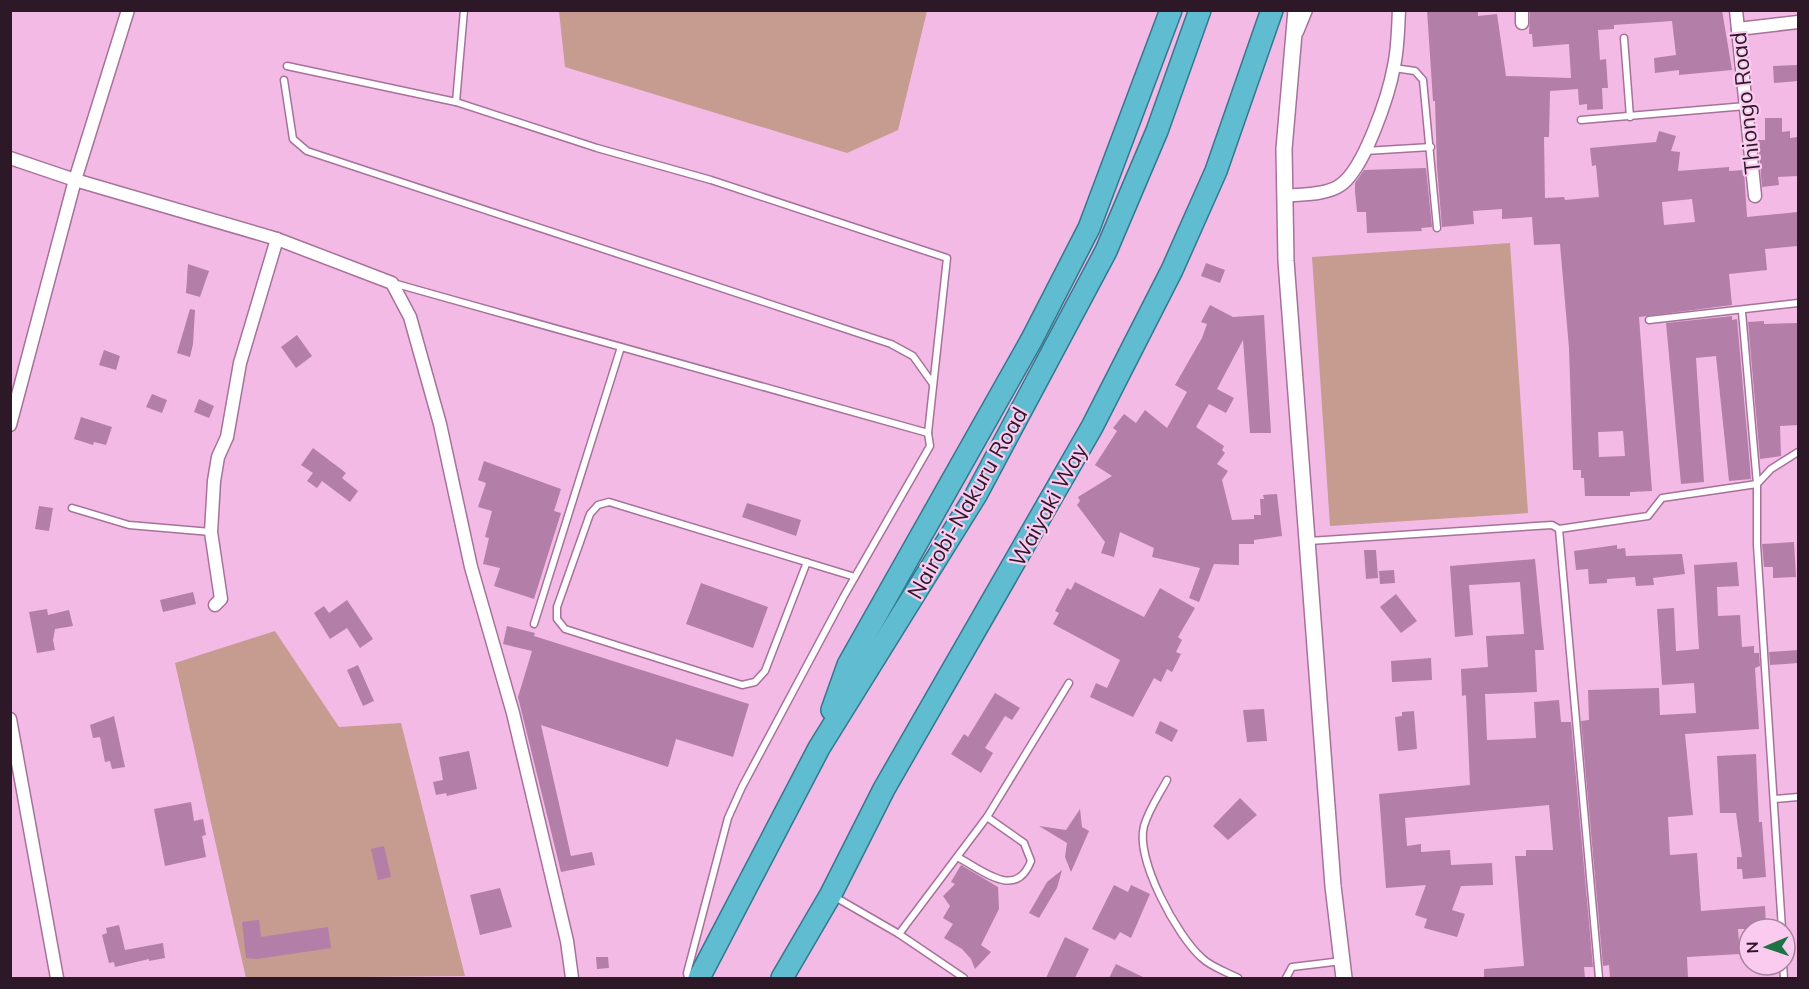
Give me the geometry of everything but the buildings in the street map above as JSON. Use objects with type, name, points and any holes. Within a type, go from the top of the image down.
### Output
[{"type":"highway","points":[[819,748],[848,665],[1032,339],[1089,228],[1172,10]]},
{"type":"highway","name":"Nairobi-Nakuru Road","points":[[699,978],[819,748],[976,495],[1106,251],[1157,131],[1200,10]]},
{"type":"highway","name":"Waiyaki Way","points":[[782,978],[831,894],[884,789],[1092,427],[1172,270],[1216,171],[1272,10]]},
{"type":"street","points":[[10,425],[75,180],[128,10]]},
{"type":"street","points":[[1296,10],[1286,102],[1286,261],[1333,886],[1344,978]]},
{"type":"street","points":[[1293,43],[1306,10]]},
{"type":"street","points":[[1285,196],[1331,190],[1341,185],[1352,173],[1375,128],[1394,68],[1399,10]]},
{"type":"street","name":"Thiongo Road","points":[[1736,10],[1755,196]]},
{"type":"street","points":[[1738,29],[1798,22]]},
{"type":"street","points":[[10,158],[75,180],[277,239],[392,283],[410,317],[440,424],[471,567],[513,713],[567,941],[572,978]]},
{"type":"street","points":[[215,605],[221,599],[211,532],[218,457],[227,437],[240,363],[277,239]]},
{"type":"street","points":[[10,719],[57,978]]},
{"type":"lane","points":[[456,102],[464,10]]},
{"type":"lane","points":[[1624,38],[1630,117]]},
{"type":"lane","points":[[287,66],[456,102],[597,148],[711,180],[947,258],[928,433],[930,446],[855,577],[741,787],[728,818],[687,973],[688,978]]},
{"type":"lane","points":[[1394,68],[1415,71],[1422,77],[1431,147],[1437,228]]},
{"type":"lane","points":[[284,80],[293,139],[307,151],[891,344],[913,356],[933,385]]},
{"type":"lane","points":[[1581,120],[1746,106]]},
{"type":"lane","points":[[1364,151],[1431,147]]},
{"type":"lane","points":[[392,283],[928,433]]},
{"type":"lane","points":[[1649,320],[1742,312],[1798,303]]},
{"type":"lane","points":[[1742,312],[1757,484],[1757,545],[1781,917]]},
{"type":"lane","points":[[534,624],[621,347]]},
{"type":"lane","points":[[1308,541],[1552,525],[1559,529],[1648,516],[1662,498],[1757,484],[1772,469],[1798,453]]},
{"type":"lane","points":[[807,562],[765,671],[755,682],[742,685],[565,629],[557,619],[557,607],[590,514],[598,505],[609,502],[807,562],[855,577]]},
{"type":"lane","points":[[72,508],[129,525],[211,532]]},
{"type":"lane","points":[[1559,529],[1599,978]]},
{"type":"lane","points":[[899,934],[959,858],[987,817],[1069,683]]},
{"type":"lane","points":[[1167,780],[1152,805],[1143,828],[1143,851],[1169,917],[1202,959],[1238,978]]},
{"type":"lane","points":[[1774,798],[1798,797]]},
{"type":"lane","points":[[959,858],[1009,882],[1019,880],[1027,872],[1031,861],[1024,843],[987,817]]},
{"type":"lane","points":[[831,894],[899,934],[963,978]]},
{"type":"lane","points":[[1286,978],[1292,967],[1342,961]]},
{"type":"shaded area","points":[[559,10],[927,11],[898,130],[847,153],[565,67]]},
{"type":"shaded area","points":[[1510,243],[1528,513],[1330,526],[1312,257]]},
{"type":"shaded area","points":[[275,631],[339,727],[401,723],[465,976],[246,978],[175,663]]}]
